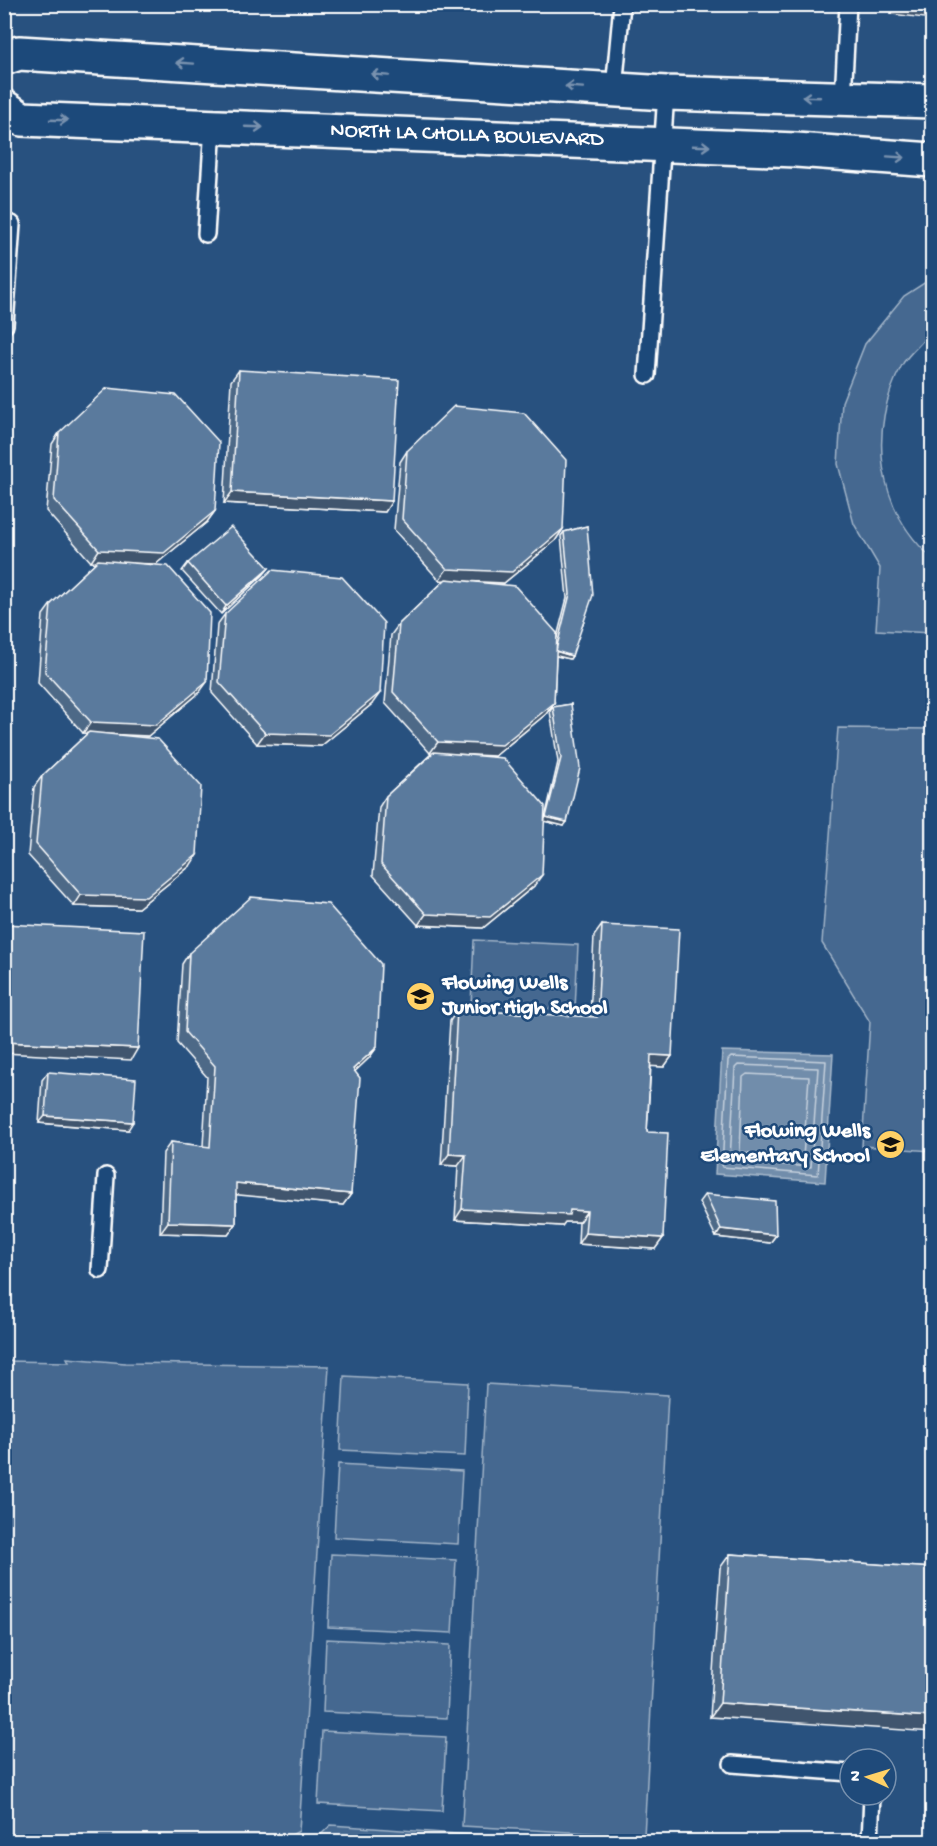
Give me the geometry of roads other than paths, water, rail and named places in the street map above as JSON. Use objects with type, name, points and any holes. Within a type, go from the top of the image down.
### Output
[{"type":"street","points":[[4,58],[19,53],[666,93],[933,101]]},
{"type":"street","name":"NORTH LA CHOLLA BOULEVARD","points":[[4,107],[22,119],[663,144],[796,150],[933,160]]},
{"type":"lane","points":[[614,89],[622,4]]},
{"type":"lane","points":[[843,98],[848,4]]},
{"type":"lane","points":[[647,375],[666,93]]},
{"type":"lane","points":[[206,234],[213,126]]},
{"type":"lane","points":[[4,223],[12,224],[5,325]]},
{"type":"lane","points":[[100,1270],[106,1176]]},
{"type":"lane","points":[[732,1764],[838,1772]]},
{"type":"lane","points":[[870,1842],[871,1807]]},
{"type":"water","points":[[722,1051],[833,1054],[825,1182],[715,1174]]},
{"type":"place","name":"Flowing Wells Junior High School","points":[[421,997]]},
{"type":"place","name":"Flowing Wells Elementary School","points":[[891,1145]]}]
